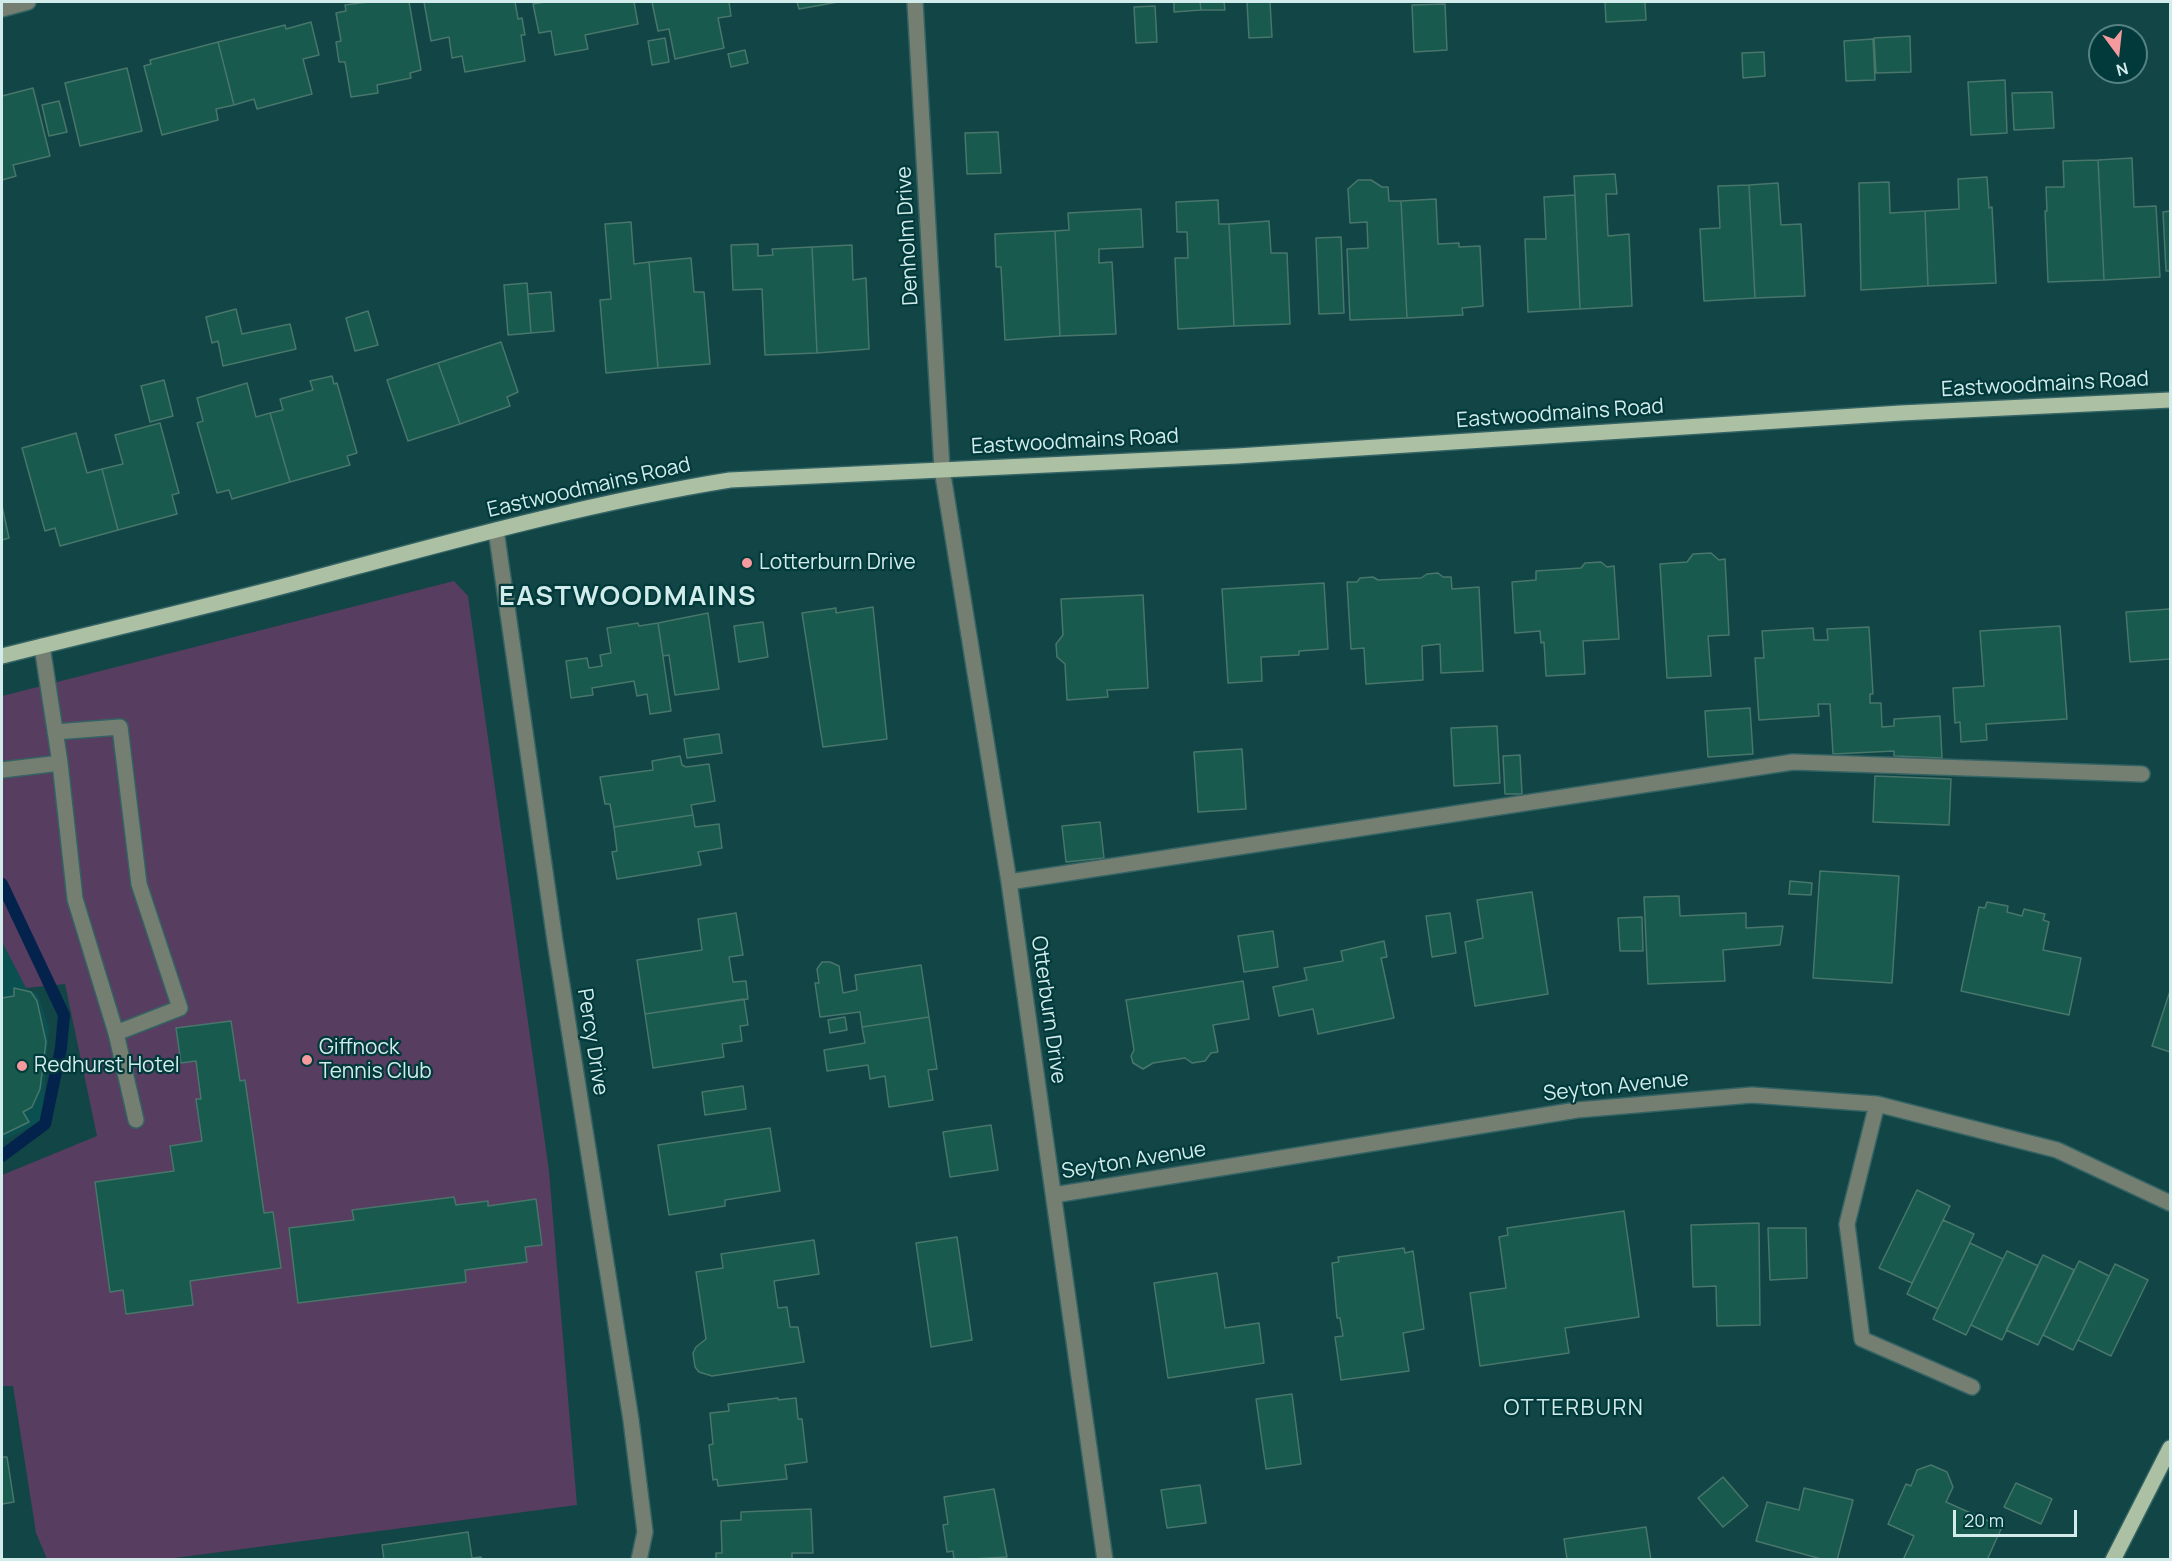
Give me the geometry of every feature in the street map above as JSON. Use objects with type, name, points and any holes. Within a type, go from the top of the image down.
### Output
[{"type":"main road","name":"Eastwoodmains Road","points":[[2,656],[165,618],[496,530],[651,493],[730,480],[1237,456],[1901,413],[2170,400]]},
{"type":"main road","points":[[2113,1560],[2170,1448]]},
{"type":"street","name":"Denholm Drive","points":[[915,2],[942,469]]},
{"type":"street","name":"Otterburn Drive","points":[[942,469],[1009,882],[1105,1560]]},
{"type":"street","name":"Percy Drive","points":[[496,530],[555,941],[631,1420],[645,1532],[639,1560]]},
{"type":"street","points":[[42,646],[60,763],[75,899],[116,1033],[136,1120]]},
{"type":"street","points":[[55,732],[120,727],[140,884],[180,1008],[116,1033]]},
{"type":"street","points":[[1009,882],[1793,762],[2142,774]]},
{"type":"street","points":[[2,770],[60,763]]},
{"type":"street","name":"Seyton Avenue","points":[[1054,1195],[1577,1110],[1752,1095],[1877,1104],[2057,1150],[2170,1203]]},
{"type":"street","points":[[1877,1104],[1847,1224],[1862,1338],[1972,1388]]},
{"type":"shaded area","name":"Giffnock Tennis Club","points":[[454,581],[468,596],[549,1171],[577,1505],[167,1559],[47,1559],[36,1533],[13,1386],[2,1386],[2,1175],[97,1136],[65,984],[26,988],[2,942],[2,696]]},
{"type":"shaded area","name":"Redhurst Hotel","points":[[2,942],[26,988],[38,994],[49,1029],[42,1121],[2,1141]]},
{"type":"building","points":[[368,2],[409,2],[421,70],[410,73],[411,78],[377,85],[378,93],[351,97],[345,62],[339,62],[336,42],[341,41],[336,13],[346,11],[345,5]]},
{"type":"building","points":[[424,2],[515,2],[518,19],[522,18],[525,35],[521,35],[525,61],[465,72],[462,56],[452,58],[449,37],[431,41]]},
{"type":"building","points":[[634,2],[638,24],[585,35],[588,49],[555,55],[551,31],[539,33],[533,4]]},
{"type":"building","points":[[652,2],[729,2],[731,16],[718,18],[724,48],[675,59],[669,29],[658,31]]},
{"type":"building","points":[[797,2],[838,2],[799,9]]},
{"type":"building","points":[[1174,2],[1200,2],[1201,10],[1174,12]]},
{"type":"building","points":[[1200,2],[1224,2],[1225,10],[1201,10]]},
{"type":"building","points":[[1247,2],[1270,2],[1272,37],[1249,38]]},
{"type":"building","points":[[1605,2],[1645,2],[1646,20],[1606,22]]},
{"type":"building","points":[[1445,4],[1447,50],[1414,52],[1412,5]]},
{"type":"building","points":[[1155,6],[1157,42],[1136,43],[1134,7]]},
{"type":"building","points":[[311,22],[319,55],[303,59],[312,94],[257,109],[254,99],[234,105],[218,42],[285,25],[286,29]]},
{"type":"building","points":[[1910,36],[1911,72],[1876,73],[1874,38]]},
{"type":"building","points":[[665,38],[669,62],[652,65],[648,41]]},
{"type":"building","points":[[1873,39],[1875,80],[1846,81],[1844,41]]},
{"type":"building","points":[[218,42],[234,105],[216,109],[218,120],[162,135],[144,66],[151,64],[150,60]]},
{"type":"building","points":[[745,50],[748,63],[731,67],[728,54]]},
{"type":"building","points":[[1764,52],[1765,76],[1743,78],[1742,53]]},
{"type":"building","points":[[127,68],[142,131],[80,146],[65,83]]},
{"type":"building","points":[[2005,80],[2007,133],[1971,135],[1968,82]]},
{"type":"building","points":[[33,88],[50,156],[13,165],[16,176],[2,180],[2,96]]},
{"type":"building","points":[[2052,92],[2054,128],[2014,130],[2012,93]]},
{"type":"building","points":[[59,101],[67,132],[49,136],[42,105]]},
{"type":"building","points":[[998,132],[1001,173],[967,174],[965,133]]},
{"type":"building","points":[[2132,158],[2134,207],[2156,206],[2160,277],[2104,280],[2098,160]]},
{"type":"building","points":[[2098,160],[2104,280],[2048,282],[2046,187],[2064,187],[2063,161]]},
{"type":"building","points":[[1615,174],[1617,194],[1606,194],[1608,236],[1629,234],[1632,306],[1580,309],[1574,176]]},
{"type":"building","points":[[1987,177],[1989,208],[1992,207],[1996,283],[1928,286],[1925,211],[1959,209],[1958,179]]},
{"type":"building","points":[[1358,180],[1371,180],[1382,187],[1388,187],[1389,201],[1401,201],[1407,318],[1350,320],[1347,249],[1368,248],[1367,222],[1350,223],[1348,189]]},
{"type":"building","points":[[1889,182],[1890,213],[1925,211],[1928,286],[1861,290],[1859,183]]},
{"type":"building","points":[[1778,183],[1781,225],[1801,224],[1805,296],[1755,298],[1749,185]]},
{"type":"building","points":[[1749,185],[1755,298],[1704,301],[1700,229],[1720,228],[1718,186]]},
{"type":"building","points":[[1575,195],[1580,309],[1528,312],[1525,239],[1546,239],[1544,197]]},
{"type":"building","points":[[1436,199],[1438,244],[1459,243],[1459,247],[1480,246],[1483,306],[1462,308],[1463,315],[1407,318],[1401,201]]},
{"type":"building","points":[[1218,200],[1219,224],[1229,224],[1234,326],[1178,329],[1175,258],[1188,258],[1187,232],[1177,232],[1176,202]]},
{"type":"building","points":[[1141,209],[1143,247],[1099,249],[1099,263],[1112,262],[1116,334],[1060,336],[1055,231],[1069,230],[1068,213]]},
{"type":"building","points":[[2170,211],[2170,271],[2166,271],[2163,212]]},
{"type":"building","points":[[1269,221],[1271,253],[1287,253],[1290,324],[1234,326],[1229,224]]},
{"type":"building","points":[[631,222],[634,264],[649,262],[658,368],[606,373],[600,300],[611,299],[605,224]]},
{"type":"building","points":[[1055,231],[1060,336],[1005,340],[1001,267],[996,267],[995,234]]},
{"type":"building","points":[[1341,237],[1344,313],[1319,314],[1316,238]]},
{"type":"building","points":[[758,244],[758,256],[773,255],[772,249],[812,247],[817,353],[765,355],[762,289],[733,290],[731,245]]},
{"type":"building","points":[[852,245],[853,280],[866,278],[869,349],[817,353],[812,247]]},
{"type":"building","points":[[691,258],[694,292],[704,292],[710,364],[658,368],[649,262]]},
{"type":"building","points":[[527,283],[531,333],[508,335],[504,285]]},
{"type":"building","points":[[551,292],[554,331],[531,333],[528,294]]},
{"type":"building","points":[[236,309],[242,334],[290,324],[296,349],[223,366],[218,341],[212,343],[206,317]]},
{"type":"building","points":[[368,311],[378,345],[355,351],[346,318]]},
{"type":"building","points":[[501,342],[518,392],[507,397],[510,406],[460,424],[438,363]]},
{"type":"building","points":[[438,363],[460,424],[408,441],[387,380]]},
{"type":"building","points":[[332,376],[334,384],[337,383],[357,453],[347,456],[350,465],[290,482],[270,413],[283,410],[280,399],[313,390],[310,381]]},
{"type":"building","points":[[164,380],[173,416],[150,422],[141,386]]},
{"type":"building","points":[[247,383],[256,417],[270,413],[290,482],[232,499],[229,490],[217,493],[197,423],[203,421],[197,398]]},
{"type":"building","points":[[160,423],[179,493],[172,495],[177,514],[118,530],[102,469],[123,464],[115,435]]},
{"type":"building","points":[[76,433],[87,473],[102,469],[118,530],[60,546],[55,528],[45,531],[22,448]]},
{"type":"building","points":[[2,506],[9,538],[2,540]]},
{"type":"building","points":[[1711,553],[1719,560],[1725,559],[1729,635],[1708,636],[1711,676],[1667,678],[1660,564],[1687,562],[1693,554]]},
{"type":"building","points":[[1601,562],[1607,567],[1614,566],[1619,639],[1583,641],[1585,674],[1546,676],[1544,642],[1541,643],[1540,631],[1515,633],[1512,582],[1536,580],[1536,571],[1581,568],[1585,563]]},
{"type":"building","points":[[1438,573],[1443,577],[1451,577],[1452,589],[1479,587],[1483,671],[1441,673],[1440,644],[1422,646],[1423,680],[1366,684],[1364,648],[1351,649],[1347,582],[1357,582],[1360,578],[1373,577],[1378,580],[1421,578],[1427,574]]},
{"type":"building","points":[[1324,583],[1328,649],[1299,651],[1299,655],[1261,657],[1262,681],[1228,683],[1222,589]]},
{"type":"building","points":[[1143,595],[1148,688],[1107,690],[1108,697],[1067,700],[1065,664],[1057,657],[1056,644],[1063,635],[1061,599]]},
{"type":"building","points":[[873,607],[887,739],[823,747],[802,613],[836,608],[836,613]]},
{"type":"building","points":[[2170,609],[2170,659],[2130,662],[2126,612]]},
{"type":"building","points":[[708,613],[719,689],[675,695],[669,655],[663,656],[658,623]]},
{"type":"building","points":[[763,622],[768,657],[739,662],[734,626]]},
{"type":"building","points":[[638,623],[639,626],[658,623],[671,711],[650,714],[647,694],[637,696],[634,681],[592,688],[593,695],[571,698],[566,661],[587,658],[589,668],[602,666],[600,655],[611,653],[607,628]]},
{"type":"building","points":[[2060,626],[2067,719],[1986,724],[1987,740],[1961,742],[1960,722],[1955,723],[1953,688],[1984,686],[1980,631]]},
{"type":"building","points":[[1869,627],[1873,694],[1870,694],[1870,703],[1881,703],[1882,727],[1894,726],[1894,719],[1940,716],[1942,758],[1894,756],[1894,751],[1833,754],[1830,704],[1818,704],[1819,716],[1759,720],[1755,658],[1764,658],[1762,631],[1813,628],[1814,640],[1828,640],[1827,629]]},
{"type":"building","points":[[1750,708],[1753,754],[1708,757],[1705,711]]},
{"type":"building","points":[[1497,726],[1500,783],[1454,786],[1451,728]]},
{"type":"building","points":[[719,734],[722,753],[687,758],[684,739]]},
{"type":"building","points":[[1242,749],[1246,809],[1198,812],[1194,752]]},
{"type":"building","points":[[1520,755],[1522,794],[1505,794],[1503,756]]},
{"type":"building","points":[[680,756],[682,765],[686,767],[709,764],[715,801],[691,805],[693,815],[614,827],[610,804],[605,804],[600,777],[653,770],[652,761]]},
{"type":"building","points":[[1875,776],[1951,779],[1949,825],[1873,822]]},
{"type":"building","points":[[693,815],[695,827],[719,824],[722,848],[698,852],[701,865],[617,879],[612,852],[617,851],[614,827]]},
{"type":"building","points":[[1100,822],[1104,858],[1066,862],[1062,826]]},
{"type":"building","points":[[1820,871],[1899,876],[1892,983],[1813,978]]},
{"type":"building","points":[[1790,881],[1812,883],[1811,895],[1789,894]]},
{"type":"building","points":[[1532,892],[1548,994],[1475,1006],[1465,942],[1483,938],[1477,900]]},
{"type":"building","points":[[1679,896],[1680,916],[1746,913],[1746,928],[1783,926],[1780,945],[1723,950],[1725,981],[1648,984],[1644,897]]},
{"type":"building","points":[[1987,902],[2008,906],[2007,912],[2022,916],[2024,909],[2045,914],[2043,920],[2049,922],[2043,950],[2081,958],[2069,1015],[1961,991],[1979,907],[1985,908]]},
{"type":"building","points":[[736,913],[743,955],[729,957],[733,982],[746,981],[748,999],[645,1014],[637,960],[702,950],[698,919]]},
{"type":"building","points":[[1450,913],[1456,953],[1432,957],[1426,916]]},
{"type":"building","points":[[1642,917],[1643,951],[1620,951],[1618,918]]},
{"type":"building","points":[[1273,931],[1278,967],[1244,972],[1238,936]]},
{"type":"building","points":[[1384,941],[1387,957],[1381,958],[1394,1018],[1318,1034],[1313,1009],[1279,1016],[1273,987],[1307,980],[1304,968],[1343,961],[1341,951]]},
{"type":"building","points":[[822,962],[830,962],[839,966],[843,993],[857,990],[855,975],[921,965],[929,1017],[862,1027],[860,1012],[820,1017],[815,983],[819,983],[817,969]]},
{"type":"building","points":[[1243,981],[1249,1019],[1213,1025],[1218,1052],[1211,1053],[1205,1061],[1192,1063],[1185,1058],[1153,1063],[1143,1069],[1133,1063],[1131,1056],[1134,1050],[1126,1000]]},
{"type":"building","name":"Redhurst Hotel","points":[[14,988],[31,992],[37,1001],[46,1042],[40,1089],[32,1107],[23,1112],[29,1122],[2,1135],[2,998],[14,996]]},
{"type":"building","points":[[2170,991],[2170,1052],[2152,1046]]},
{"type":"building","points":[[744,999],[748,1025],[740,1026],[742,1041],[722,1044],[724,1057],[653,1068],[645,1014]]},
{"type":"building","points":[[845,1017],[847,1030],[830,1033],[828,1020]]},
{"type":"building","points":[[929,1017],[937,1069],[928,1070],[933,1100],[889,1107],[885,1076],[870,1079],[868,1065],[827,1071],[824,1050],[865,1043],[862,1027]]},
{"type":"building","points":[[231,1021],[240,1081],[245,1080],[264,1213],[273,1212],[281,1268],[190,1281],[193,1305],[126,1314],[123,1290],[110,1292],[95,1182],[174,1171],[170,1146],[202,1141],[196,1099],[201,1099],[196,1061],[181,1063],[176,1028]]},
{"type":"building","points":[[743,1086],[746,1109],[705,1115],[702,1092]]},
{"type":"building","points":[[991,1125],[998,1170],[950,1177],[943,1132]]},
{"type":"building","points":[[770,1128],[780,1191],[725,1200],[725,1206],[669,1215],[658,1145]]},
{"type":"building","points":[[1917,1190],[1950,1206],[1912,1283],[1879,1268]]},
{"type":"building","points":[[454,1197],[456,1205],[488,1201],[488,1206],[536,1199],[542,1245],[525,1247],[527,1262],[465,1270],[466,1282],[298,1303],[289,1228],[354,1220],[352,1210]]},
{"type":"building","points":[[1624,1211],[1639,1317],[1565,1328],[1569,1353],[1480,1366],[1470,1293],[1506,1288],[1499,1237],[1508,1235],[1507,1228]]},
{"type":"building","points":[[1943,1220],[1974,1234],[1938,1309],[1907,1294]]},
{"type":"building","points":[[1759,1223],[1760,1325],[1717,1326],[1716,1286],[1693,1287],[1691,1225]]},
{"type":"building","points":[[1768,1228],[1806,1228],[1807,1278],[1770,1280]]},
{"type":"building","points":[[957,1237],[972,1340],[931,1347],[916,1243]]},
{"type":"building","points":[[814,1240],[819,1274],[774,1281],[778,1308],[787,1307],[790,1327],[798,1327],[804,1362],[712,1376],[699,1372],[695,1367],[693,1353],[696,1347],[706,1339],[696,1272],[723,1268],[721,1254]]},
{"type":"building","points":[[1970,1243],[2003,1259],[1966,1335],[1933,1319]]},
{"type":"building","points":[[1404,1248],[1405,1253],[1413,1251],[1424,1329],[1403,1333],[1409,1371],[1341,1380],[1335,1337],[1343,1336],[1340,1318],[1337,1318],[1332,1263],[1339,1262],[1338,1257]]},
{"type":"building","points":[[2007,1251],[2038,1266],[2002,1340],[1971,1325]]},
{"type":"building","points":[[2043,1255],[2074,1270],[2038,1345],[2006,1330]]},
{"type":"building","points":[[2079,1261],[2109,1276],[2073,1350],[2043,1335]]},
{"type":"building","points":[[2115,1264],[2148,1280],[2111,1356],[2078,1340]]},
{"type":"building","points":[[1217,1273],[1225,1328],[1259,1323],[1264,1363],[1168,1378],[1154,1283]]},
{"type":"building","points":[[1292,1394],[1301,1464],[1266,1469],[1256,1399]]},
{"type":"building","points":[[778,1398],[778,1400],[796,1398],[798,1419],[802,1419],[807,1462],[785,1465],[787,1479],[718,1486],[717,1479],[713,1480],[709,1445],[713,1444],[710,1413],[729,1411],[728,1404]]},
{"type":"building","points":[[2,1457],[7,1457],[14,1502],[2,1504]]},
{"type":"building","points":[[1931,1465],[1947,1472],[1953,1487],[1946,1502],[2002,1527],[1987,1560],[1903,1560],[1914,1536],[1888,1524],[1906,1484],[1911,1486],[1917,1470]]},
{"type":"building","points":[[1723,1477],[1748,1506],[1723,1527],[1698,1498]]},
{"type":"building","points":[[2016,1483],[2052,1499],[2041,1524],[2004,1507]]},
{"type":"building","points":[[1200,1485],[1206,1523],[1167,1528],[1161,1490]]},
{"type":"building","points":[[1804,1488],[1853,1500],[1837,1560],[1825,1560],[1756,1541],[1767,1502],[1799,1510]]},
{"type":"building","points":[[994,1489],[1007,1557],[954,1560],[953,1551],[947,1552],[943,1525],[948,1524],[944,1497]]},
{"type":"building","points":[[811,1509],[813,1553],[792,1553],[792,1560],[716,1560],[716,1553],[722,1553],[721,1521],[741,1520],[741,1512]]},
{"type":"building","points":[[1646,1527],[1651,1560],[1565,1560],[1567,1559],[1564,1539]]},
{"type":"building","points":[[468,1532],[472,1558],[481,1557],[482,1560],[384,1560],[382,1545]]},
{"type":"waterway","points":[[2,884],[64,1015],[61,1048],[45,1124],[2,1156]]},
{"type":"place","name":"Lotterburn Drive","points":[[747,563]]},
{"type":"place","name":"Giffnock Tennis Club","points":[[307,1060]]},
{"type":"place","name":"Redhurst Hotel","points":[[22,1066]]},
{"type":"district","name":"EASTWOODMAINS","points":[[628,597]]},
{"type":"district","name":"OTTERBURN","points":[[1574,1409]]}]
